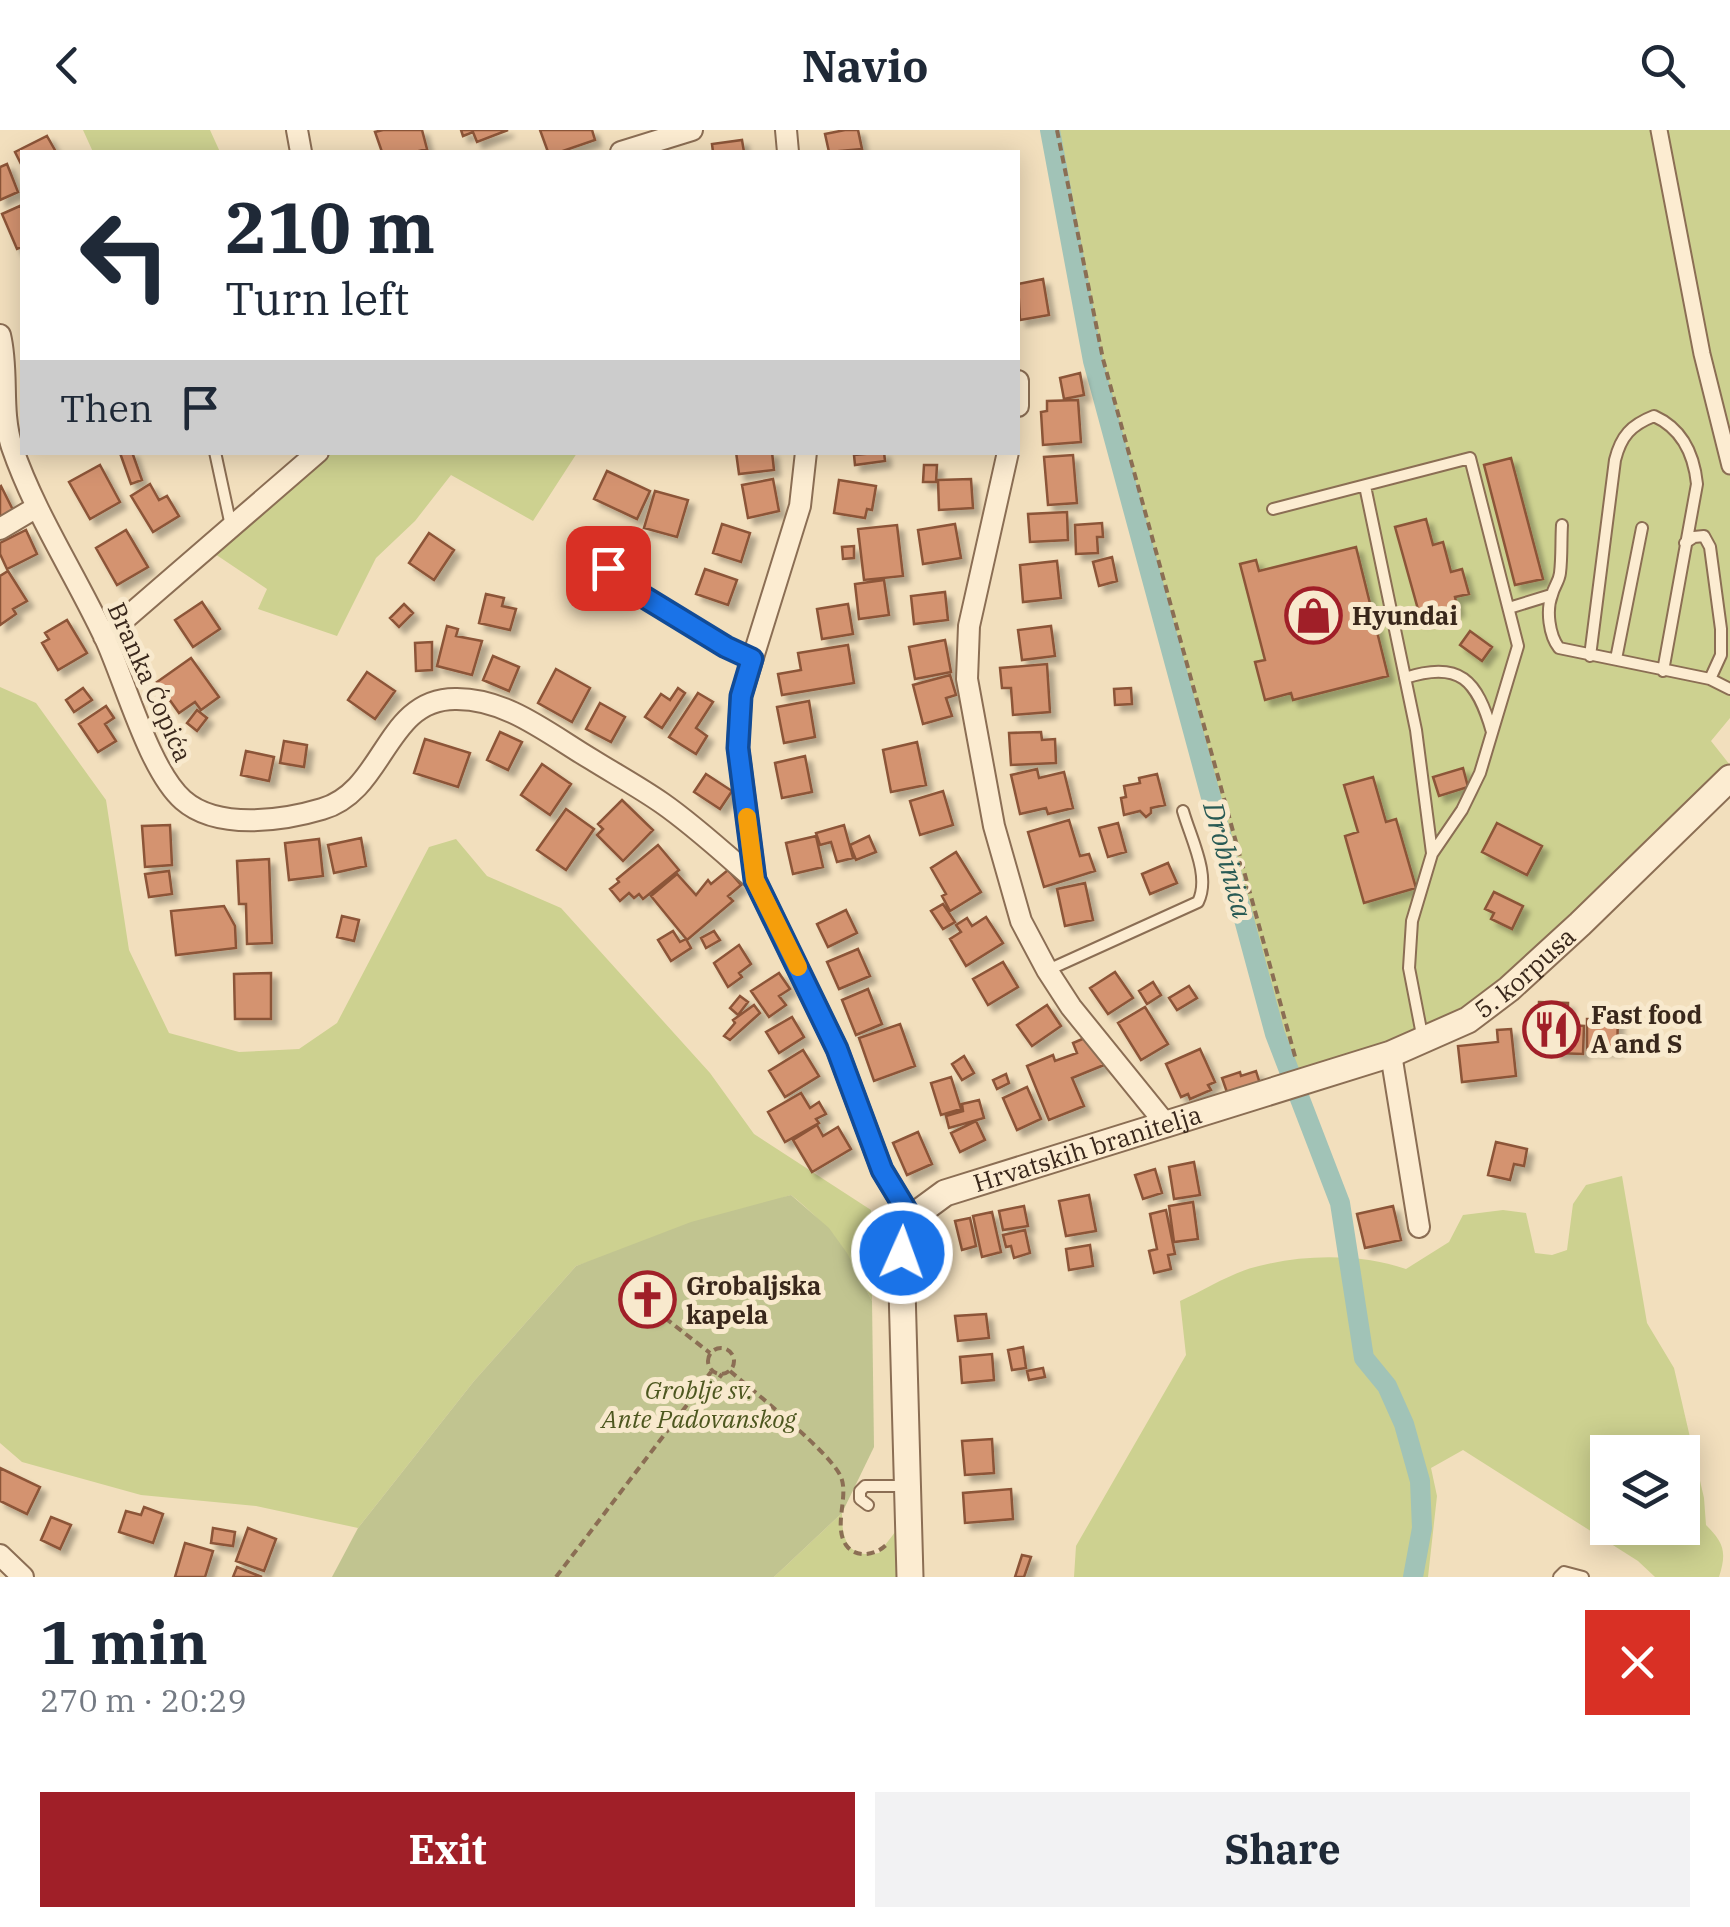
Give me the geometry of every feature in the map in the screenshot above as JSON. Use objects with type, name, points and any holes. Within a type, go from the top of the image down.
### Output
[{"type":"street","points":[[627,150],[692,130]]},
{"type":"street","points":[[1659,130],[1702,354],[1730,466]]},
{"type":"street","name":"Branka Ćopića","points":[[0,335],[4,349],[2,413],[12,446],[37,507],[104,636],[167,781],[185,802],[212,817],[242,819],[326,809],[356,790],[410,713],[428,702],[454,698],[482,701],[532,721],[632,783],[702,834],[755,880]]},
{"type":"street","points":[[104,636],[315,455]]},
{"type":"street","points":[[806,455],[800,506],[741,696],[738,748],[755,880],[837,1049],[882,1170],[911,1218],[902,1253],[910,1577]]},
{"type":"street","points":[[1007,455],[969,626],[967,679],[1004,867],[1021,921],[1047,970],[1071,1007],[1166,1123]]},
{"type":"street","points":[[0,529],[37,507]]},
{"type":"street","name":"5. korpusa","points":[[1272,1093],[1391,1054],[1468,1020],[1580,924],[1730,778]]},
{"type":"street","points":[[1391,1054],[1420,1227]]},
{"type":"street","name":"Hrvatskih branitelja","points":[[911,1218],[945,1193],[1272,1093]]},
{"type":"street","points":[[0,1555],[24,1577]]},
{"type":"lane","points":[[1590,656],[1614,460],[1620,440],[1635,424],[1654,416],[1668,422],[1694,460],[1696,484],[1663,671]]},
{"type":"lane","points":[[216,455],[231,527]]},
{"type":"lane","points":[[1273,509],[1470,458],[1518,646],[1480,772],[1462,810],[1432,854],[1412,922],[1409,968],[1424,1041]]},
{"type":"lane","points":[[1365,486],[1416,730],[1432,854]]},
{"type":"lane","points":[[1562,525],[1558,583],[1551,595],[1551,638],[1559,648],[1710,679],[1730,689]]},
{"type":"lane","points":[[1616,659],[1642,528]]},
{"type":"lane","points":[[1684,544],[1704,536],[1710,546],[1721,656],[1710,679]]},
{"type":"lane","points":[[605,555],[608,568],[618,581],[752,659]]},
{"type":"lane","points":[[1509,608],[1551,595]]},
{"type":"lane","points":[[1405,678],[1431,670],[1449,670],[1463,678],[1477,690],[1492,733]]},
{"type":"lane","points":[[1047,970],[1198,902],[1204,890],[1203,878],[1183,812]]},
{"type":"lane","points":[[868,1505],[860,1499],[865,1486],[908,1486]]},
{"type":"lane","points":[[1559,1577],[1564,1572],[1583,1577]]},
{"type":"path","points":[[1057,130],[1103,359],[1223,788],[1290,1048],[1306,1082]]},
{"type":"path","points":[[665,1318],[710,1353]]},
{"type":"path","points":[[690,1401],[709,1392],[722,1374],[730,1370],[734,1358],[730,1351],[717,1348],[710,1353],[708,1364],[712,1371],[722,1374]]},
{"type":"path","points":[[730,1370],[833,1463],[843,1483],[842,1527],[846,1544],[869,1555],[878,1553],[889,1539]]},
{"type":"path","points":[[556,1577],[712,1371]]},
{"type":"green space","points":[[83,130],[210,130],[219,150],[92,150]]},
{"type":"green space","points":[[1048,130],[1730,130],[1730,718],[1711,741],[1730,765],[1730,778],[1509,989],[1299,1092],[1275,1034],[1093,361]]},
{"type":"green space","points":[[316,455],[576,455],[533,521],[451,475],[415,521],[376,558],[337,636],[258,609],[267,589],[206,548]]},
{"type":"green space","points":[[0,687],[36,703],[106,800],[129,950],[169,1033],[239,1052],[299,1049],[337,1023],[429,847],[456,839],[487,876],[561,908],[710,1073],[754,1134],[871,1210],[872,1301],[838,1244],[791,1195],[576,1266],[474,1381],[358,1528],[256,1506],[141,1495],[22,1462],[0,1443]]},
{"type":"green space","points":[[1622,1176],[1647,1323],[1674,1368],[1689,1435],[1590,1435],[1590,1531],[1463,1450],[1431,1468],[1437,1496],[1428,1577],[1074,1577],[1076,1546],[1186,1355],[1180,1301],[1249,1269],[1295,1259],[1352,1258],[1406,1269],[1449,1242],[1463,1215],[1503,1210],[1526,1213],[1535,1253],[1552,1255],[1567,1250],[1573,1204],[1586,1185]]},
{"type":"green space","name":"Groblje sv. Ante Padovanskog","points":[[791,1195],[829,1228],[872,1301],[874,1447],[842,1513],[774,1577],[332,1577],[358,1528],[474,1381],[576,1266],[691,1222]]},
{"type":"green space","points":[[1700,1481],[1706,1525],[1722,1548],[1719,1577],[1655,1577],[1613,1545],[1700,1545]]},
{"type":"green space","points":[[842,1513],[845,1539],[853,1550],[868,1554],[879,1553],[909,1514],[910,1577],[774,1577]]},
{"type":"building","points":[[422,130],[427,149],[381,150],[375,132]]},
{"type":"building","points":[[461,130],[508,130],[477,142],[473,132],[463,136]]},
{"type":"building","points":[[540,130],[592,130],[595,140],[566,150],[547,150]]},
{"type":"building","points":[[858,130],[862,149],[829,150],[825,134]]},
{"type":"building","points":[[47,136],[55,150],[20,150],[20,162],[15,152]]},
{"type":"building","points":[[742,140],[744,150],[713,150],[712,144]]},
{"type":"building","points":[[7,164],[18,192],[0,200],[0,167]]},
{"type":"building","points":[[20,206],[20,248],[17,249],[2,214]]},
{"type":"building","points":[[1043,279],[1049,315],[1020,320],[1020,284]]},
{"type":"building","points":[[1080,373],[1084,395],[1064,399],[1060,378]]},
{"type":"building","points":[[1078,400],[1081,442],[1043,445],[1041,412],[1047,411],[1047,401]]},
{"type":"building","points":[[121,455],[133,455],[142,480],[131,484]]},
{"type":"building","points":[[736,455],[772,455],[774,470],[739,474]]},
{"type":"building","points":[[854,455],[884,455],[885,461],[855,465]]},
{"type":"building","points":[[1073,455],[1077,503],[1048,505],[1044,457]]},
{"type":"building","points":[[1511,458],[1543,579],[1515,585],[1484,465]]},
{"type":"building","points":[[100,465],[120,502],[90,519],[69,482]]},
{"type":"building","points":[[924,465],[937,465],[936,482],[923,482]]},
{"type":"building","points":[[607,471],[650,491],[637,519],[594,499]]},
{"type":"building","points":[[773,479],[779,511],[748,518],[742,485]]},
{"type":"building","points":[[971,479],[973,508],[939,510],[938,480]]},
{"type":"building","points":[[839,480],[876,486],[872,510],[867,509],[865,518],[834,513]]},
{"type":"building","points":[[150,484],[159,500],[167,496],[179,516],[153,532],[131,496]]},
{"type":"building","points":[[0,487],[15,514],[0,522]]},
{"type":"building","points":[[655,491],[688,500],[677,537],[644,528]]},
{"type":"building","points":[[1067,512],[1068,540],[1030,542],[1028,514]]},
{"type":"building","points":[[1426,519],[1433,545],[1443,542],[1451,572],[1462,569],[1469,594],[1455,597],[1458,610],[1421,620],[1395,527]]},
{"type":"building","points":[[1102,523],[1103,537],[1097,537],[1098,553],[1076,554],[1075,525]]},
{"type":"building","points":[[722,524],[750,533],[741,562],[713,553]]},
{"type":"building","points":[[955,524],[961,558],[923,564],[918,530]]},
{"type":"building","points":[[897,525],[903,576],[864,580],[858,529]]},
{"type":"building","points":[[26,530],[37,554],[7,569],[0,543]]},
{"type":"building","points":[[126,530],[148,567],[117,585],[96,548]]},
{"type":"building","points":[[429,533],[454,550],[434,580],[409,563]]},
{"type":"building","points":[[854,546],[854,558],[843,559],[842,547]]},
{"type":"building","name":"Hyundai","points":[[1356,547],[1388,676],[1293,700],[1291,693],[1265,700],[1255,662],[1265,660],[1240,564],[1256,560],[1259,571]]},
{"type":"building","points":[[1112,557],[1117,581],[1099,586],[1093,562]]},
{"type":"building","points":[[1057,561],[1061,598],[1023,602],[1020,565]]},
{"type":"building","points":[[705,569],[737,580],[728,605],[696,594]]},
{"type":"building","points":[[8,571],[27,601],[13,609],[16,614],[0,625],[0,576]]},
{"type":"building","points":[[884,580],[889,615],[859,619],[855,584]]},
{"type":"building","points":[[945,592],[948,620],[914,624],[911,596]]},
{"type":"building","points":[[486,594],[504,598],[502,606],[516,609],[510,630],[479,623]]},
{"type":"building","points":[[202,602],[220,629],[193,647],[175,620]]},
{"type":"building","points":[[404,604],[413,613],[399,627],[390,618]]},
{"type":"building","points":[[848,604],[853,634],[822,639],[817,609]]},
{"type":"building","points":[[67,620],[87,653],[58,670],[42,643],[49,639],[45,633]]},
{"type":"building","points":[[447,626],[458,629],[456,636],[482,641],[472,675],[437,666]]},
{"type":"building","points":[[1051,626],[1055,656],[1022,660],[1018,630]]},
{"type":"building","points":[[1470,631],[1492,647],[1482,661],[1460,645]]},
{"type":"building","points":[[945,640],[951,672],[915,679],[909,647]]},
{"type":"building","points":[[432,642],[432,670],[416,671],[415,643]]},
{"type":"building","points":[[848,645],[854,683],[782,695],[778,674],[801,670],[798,653]]},
{"type":"building","points":[[493,656],[519,667],[509,691],[483,680]]},
{"type":"building","points":[[191,658],[219,697],[201,710],[195,702],[179,713],[157,682]]},
{"type":"building","points":[[1047,664],[1050,712],[1013,715],[1011,688],[1002,688],[1000,668]]},
{"type":"building","points":[[556,669],[590,688],[572,722],[538,703]]},
{"type":"building","points":[[367,672],[395,691],[375,719],[348,700]]},
{"type":"building","points":[[950,675],[956,695],[946,698],[952,716],[923,724],[913,685]]},
{"type":"building","points":[[83,688],[92,700],[74,712],[66,700]]},
{"type":"building","points":[[678,688],[685,693],[662,728],[645,717],[661,694],[670,700]]},
{"type":"building","points":[[1131,688],[1132,704],[1115,705],[1114,689]]},
{"type":"building","points":[[698,693],[713,702],[696,728],[707,736],[696,754],[669,737]]},
{"type":"building","points":[[809,701],[815,737],[784,743],[777,707]]},
{"type":"building","points":[[600,703],[625,717],[611,742],[586,729]]},
{"type":"building","points":[[106,706],[114,718],[105,724],[116,741],[98,752],[79,724]]},
{"type":"building","points":[[197,710],[207,718],[197,731],[187,723]]},
{"type":"building","points":[[500,732],[522,742],[508,770],[487,760]]},
{"type":"building","points":[[1041,732],[1042,740],[1055,739],[1056,763],[1011,765],[1009,733]]},
{"type":"building","points":[[425,739],[470,753],[458,787],[414,773]]},
{"type":"building","points":[[284,741],[307,745],[304,767],[280,763]]},
{"type":"building","points":[[917,742],[926,785],[891,792],[883,750]]},
{"type":"building","points":[[246,751],[274,757],[269,781],[241,775]]},
{"type":"building","points":[[805,756],[812,792],[782,798],[775,763]]},
{"type":"building","points":[[542,764],[571,784],[550,815],[521,795]]},
{"type":"building","points":[[1463,768],[1468,787],[1439,796],[1433,777]]},
{"type":"building","points":[[1037,769],[1039,778],[1064,772],[1073,808],[1048,814],[1046,808],[1020,814],[1011,775]]},
{"type":"building","points":[[706,774],[732,791],[720,809],[694,792]]},
{"type":"building","points":[[1157,774],[1165,805],[1151,808],[1146,817],[1140,811],[1124,815],[1124,786]]},
{"type":"building","points":[[1373,777],[1386,822],[1396,819],[1416,888],[1364,903],[1345,836],[1358,832],[1344,785]]},
{"type":"building","points":[[943,791],[953,825],[920,835],[910,801]]},
{"type":"building","points":[[622,800],[653,830],[623,861],[597,835],[603,829],[598,824]]},
{"type":"building","points":[[566,809],[594,829],[566,870],[537,850]]},
{"type":"building","points":[[1069,820],[1080,856],[1089,854],[1095,871],[1044,887],[1028,832]]},
{"type":"building","points":[[1118,823],[1126,852],[1108,857],[1099,828]]},
{"type":"building","points":[[1497,823],[1542,846],[1527,875],[1482,852]]},
{"type":"building","points":[[170,825],[172,865],[145,867],[142,826]]},
{"type":"building","points":[[844,825],[853,858],[837,862],[831,842],[820,845],[816,833]]},
{"type":"building","points":[[816,836],[823,867],[793,874],[786,843]]},
{"type":"building","points":[[869,836],[876,852],[856,860],[850,845]]},
{"type":"building","points":[[361,838],[366,866],[334,873],[328,845]]},
{"type":"building","points":[[319,839],[323,876],[289,880],[285,843]]},
{"type":"building","points":[[658,845],[679,870],[643,899],[639,894],[634,898],[629,893],[620,901],[610,889]]},
{"type":"building","points":[[956,852],[981,892],[950,911],[942,896],[946,894],[931,868]]},
{"type":"building","points":[[269,859],[272,943],[247,944],[246,904],[239,904],[237,861]]},
{"type":"building","points":[[1168,863],[1177,883],[1150,894],[1142,874]]},
{"type":"building","points":[[728,870],[741,885],[728,896],[733,901],[687,940],[651,896],[677,874],[696,895],[708,880],[711,884]]},
{"type":"building","points":[[169,871],[172,894],[149,897],[145,874]]},
{"type":"building","points":[[1085,883],[1093,920],[1065,926],[1057,889]]},
{"type":"building","points":[[1494,892],[1523,906],[1512,929],[1491,919],[1494,913],[1485,909]]},
{"type":"building","points":[[943,904],[955,922],[943,929],[931,911]]},
{"type":"building","points":[[224,906],[235,926],[236,948],[176,955],[171,911]]},
{"type":"building","points":[[846,910],[857,933],[828,947],[817,924]]},
{"type":"building","points":[[342,916],[359,920],[354,941],[337,937]]},
{"type":"building","points":[[986,917],[1003,943],[966,966],[950,939],[961,932],[956,925],[967,918],[972,926]]},
{"type":"building","points":[[673,931],[680,942],[686,939],[691,948],[671,961],[658,940]]},
{"type":"building","points":[[714,931],[720,940],[706,948],[701,938]]},
{"type":"building","points":[[739,945],[751,964],[728,987],[714,963]]},
{"type":"building","points":[[858,949],[870,976],[839,989],[827,962]]},
{"type":"building","points":[[1003,962],[1018,987],[988,1005],[973,979]]},
{"type":"building","points":[[1115,972],[1133,998],[1108,1014],[1090,988]]},
{"type":"building","points":[[271,973],[271,1019],[235,1019],[234,974]]},
{"type":"building","points":[[779,973],[790,989],[779,996],[786,1005],[769,1017],[751,991]]},
{"type":"building","points":[[1153,982],[1161,995],[1147,1004],[1139,991]]},
{"type":"building","points":[[1189,986],[1197,998],[1177,1010],[1169,998]]},
{"type":"building","points":[[868,989],[882,1024],[856,1035],[842,1000]]},
{"type":"building","points":[[740,996],[748,1002],[738,1015],[730,1008]]},
{"type":"building","name":"Fast food A and S","points":[[1539,1002],[1568,1003],[1567,1031],[1571,1032],[1571,1025],[1584,1026],[1583,1054],[1555,1053],[1555,1044],[1537,1043]]},
{"type":"building","points":[[754,1005],[760,1013],[730,1040],[724,1036],[735,1023],[733,1020]]},
{"type":"building","points":[[1047,1005],[1061,1026],[1032,1046],[1017,1025]]},
{"type":"building","points":[[1145,1007],[1168,1044],[1141,1060],[1118,1023]]},
{"type":"building","points":[[792,1017],[804,1037],[779,1053],[766,1032]]},
{"type":"building","points":[[1587,1019],[1618,1019],[1617,1050],[1587,1050]]},
{"type":"building","points":[[900,1024],[915,1066],[874,1081],[859,1038]]},
{"type":"building","points":[[1511,1029],[1516,1076],[1462,1082],[1458,1046],[1498,1042],[1497,1030]]},
{"type":"building","points":[[1092,1035],[1104,1065],[1072,1078],[1084,1106],[1049,1120],[1027,1066],[1053,1055],[1055,1061],[1077,1053],[1073,1043]]},
{"type":"building","points":[[1200,1049],[1215,1082],[1208,1085],[1211,1090],[1190,1099],[1188,1094],[1181,1097],[1166,1064]]},
{"type":"building","points":[[803,1050],[819,1076],[785,1097],[769,1071]]},
{"type":"building","points":[[964,1056],[974,1073],[962,1080],[952,1064]]},
{"type":"building","points":[[1256,1071],[1261,1087],[1229,1098],[1222,1078]]},
{"type":"building","points":[[1006,1074],[1009,1083],[997,1089],[993,1080]]},
{"type":"building","points":[[951,1077],[961,1109],[941,1115],[931,1083]]},
{"type":"building","points":[[1027,1087],[1041,1119],[1017,1130],[1003,1098]]},
{"type":"building","points":[[801,1093],[810,1108],[819,1102],[826,1114],[816,1119],[819,1123],[785,1142],[768,1112]]},
{"type":"building","points":[[979,1100],[984,1118],[949,1128],[946,1116],[963,1111],[962,1104]]},
{"type":"building","points":[[976,1121],[985,1140],[960,1152],[951,1133]]},
{"type":"building","points":[[817,1125],[823,1136],[838,1127],[851,1149],[812,1172],[793,1140]]},
{"type":"building","points":[[918,1132],[932,1164],[907,1175],[893,1143]]},
{"type":"building","points":[[1496,1142],[1527,1149],[1524,1166],[1514,1164],[1510,1180],[1488,1175]]},
{"type":"building","points":[[1194,1162],[1200,1195],[1174,1199],[1169,1167]]},
{"type":"building","points":[[1155,1169],[1162,1193],[1143,1199],[1135,1175]]},
{"type":"building","points":[[1089,1195],[1096,1231],[1066,1236],[1059,1201]]},
{"type":"building","points":[[1193,1202],[1198,1239],[1174,1242],[1169,1206]]},
{"type":"building","points":[[1024,1206],[1028,1226],[1003,1230],[999,1211]]},
{"type":"building","points":[[1393,1206],[1401,1240],[1365,1248],[1357,1214]]},
{"type":"building","points":[[1166,1210],[1175,1254],[1168,1255],[1171,1269],[1154,1273],[1149,1251],[1157,1249],[1150,1214]]},
{"type":"building","points":[[992,1212],[1001,1252],[982,1257],[973,1216]]},
{"type":"building","points":[[970,1218],[976,1246],[962,1250],[955,1221]]},
{"type":"building","points":[[1025,1230],[1030,1253],[1014,1258],[1003,1235]]},
{"type":"building","points":[[1090,1245],[1093,1266],[1069,1270],[1066,1249]]},
{"type":"building","name":"Grobaljska kapela","points":[[634,1283],[643,1292],[647,1287],[661,1301],[662,1310],[655,1318],[645,1319],[630,1304],[635,1299],[627,1291]]},
{"type":"building","points":[[986,1314],[989,1338],[958,1341],[955,1316]]},
{"type":"building","points":[[1023,1347],[1026,1368],[1012,1370],[1008,1350]]},
{"type":"building","points":[[992,1354],[994,1380],[962,1383],[960,1357]]},
{"type":"building","points":[[1043,1368],[1045,1377],[1029,1380],[1027,1371]]},
{"type":"building","points":[[992,1439],[994,1473],[965,1475],[962,1441]]},
{"type":"building","points":[[0,1468],[40,1487],[27,1514],[0,1501]]},
{"type":"building","points":[[1011,1489],[1013,1519],[965,1523],[963,1493]]},
{"type":"building","points":[[144,1507],[163,1514],[153,1543],[119,1532],[126,1511],[141,1515]]},
{"type":"building","points":[[51,1517],[71,1525],[60,1549],[41,1540]]},
{"type":"building","points":[[213,1528],[235,1532],[233,1546],[211,1543]]},
{"type":"building","points":[[248,1528],[276,1539],[264,1571],[236,1561]]},
{"type":"building","points":[[185,1543],[213,1551],[205,1577],[175,1577]]},
{"type":"building","points":[[1022,1555],[1031,1557],[1024,1577],[1015,1577]]},
{"type":"building","points":[[237,1567],[262,1577],[233,1577]]},
{"type":"waterway","name":"Drobinica","points":[[1050,130],[1093,361],[1275,1034],[1340,1203],[1364,1358],[1387,1386],[1404,1424],[1420,1481],[1422,1528],[1413,1577]]},
{"type":"slow traffic","points":[[747,817],[755,880],[798,967]]},
{"type":"place","name":"Hyundai","points":[[1313,616]]},
{"type":"place","name":"Fast food A and S","points":[[1552,1029]]},
{"type":"place","name":"Grobaljska kapela","points":[[647,1300]]},
{"type":"route","points":[[608,568],[618,581],[752,659],[741,696],[738,748],[755,880],[837,1049],[882,1170],[911,1218],[902,1253]]}]
